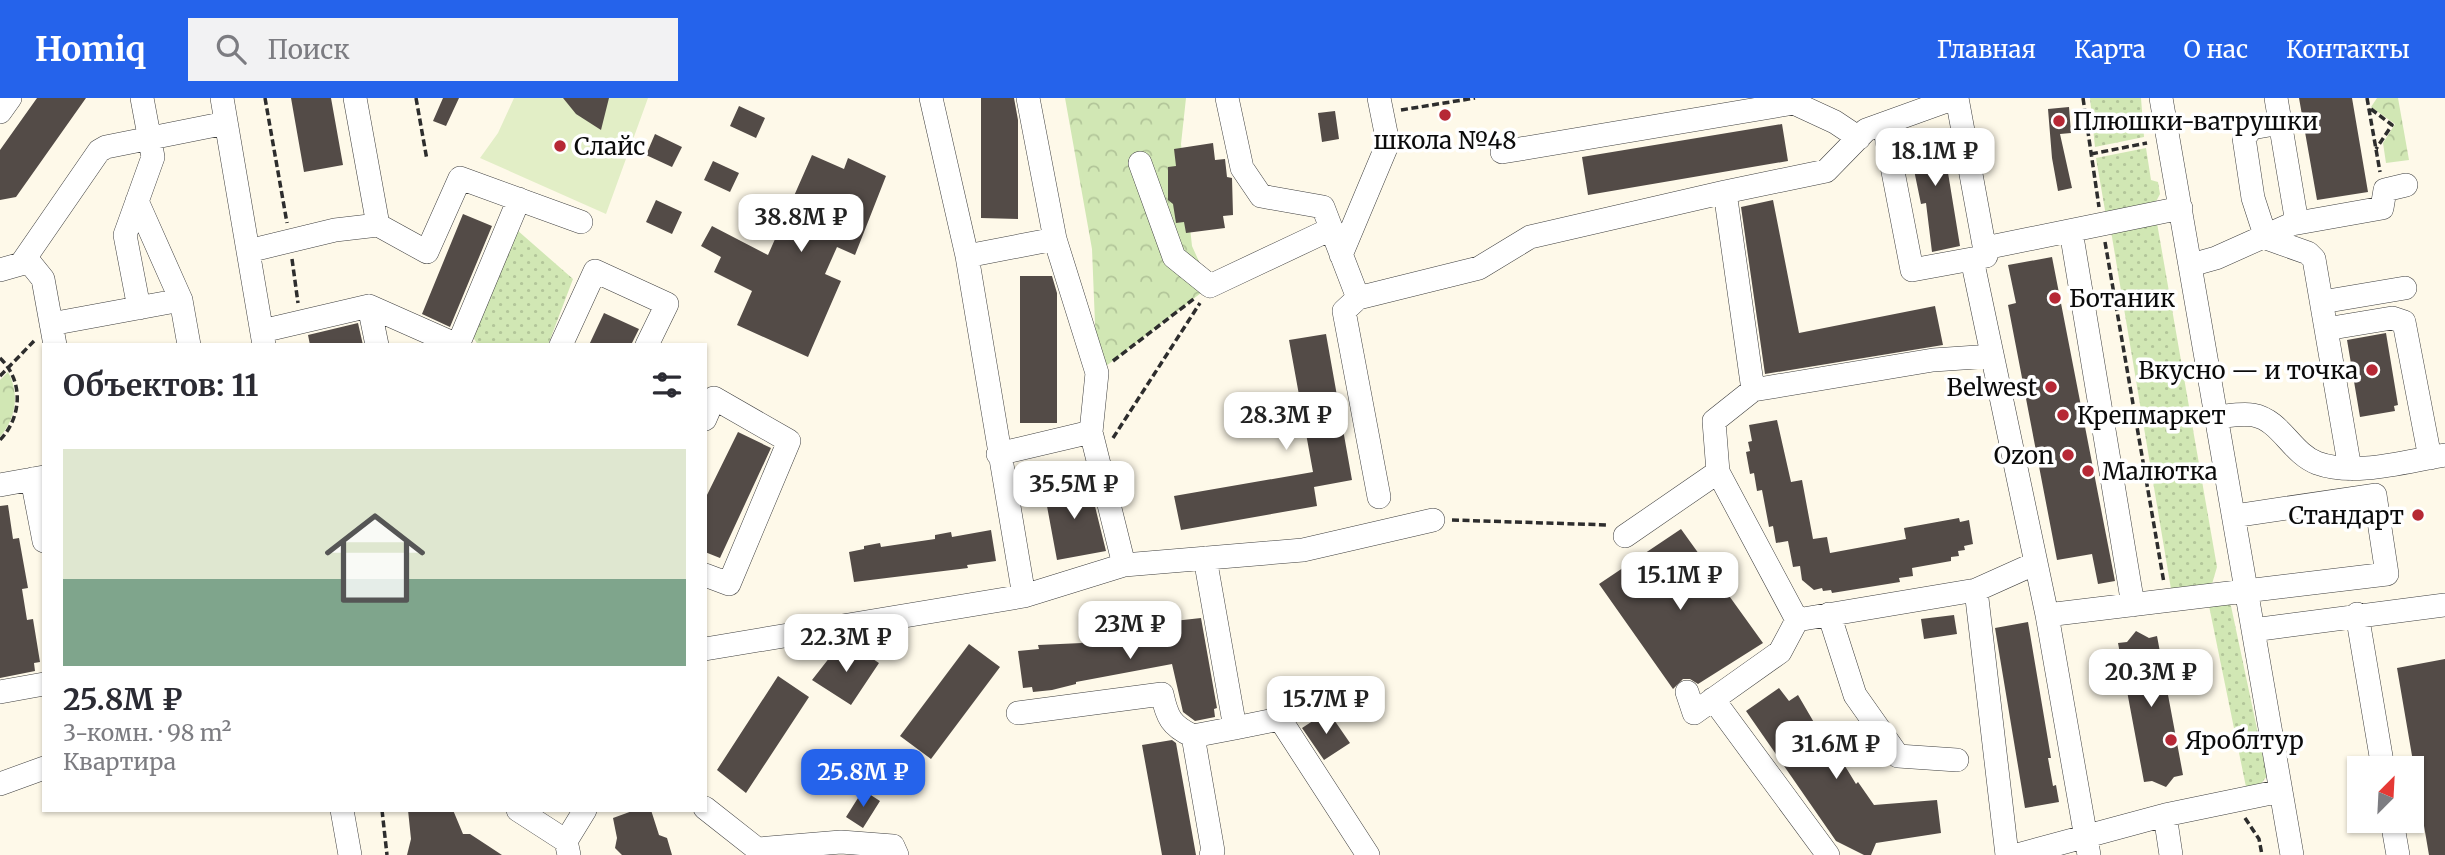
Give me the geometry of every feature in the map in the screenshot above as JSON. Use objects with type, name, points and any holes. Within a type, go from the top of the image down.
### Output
[{"type":"street","points":[[0,112],[10,98]]},
{"type":"street","points":[[139,308],[125,235],[153,157],[142,98]]},
{"type":"street","points":[[222,98],[263,338],[369,306],[453,343]]},
{"type":"street","points":[[355,98],[378,225]]},
{"type":"street","points":[[931,98],[967,256],[998,454],[1024,596]]},
{"type":"street","points":[[1028,98],[1055,239],[1097,373],[1091,432],[1124,565]]},
{"type":"street","points":[[1227,98],[1242,168],[1261,196],[1323,207],[1358,298]]},
{"type":"street","points":[[1379,496],[1345,311],[1358,298],[1479,268],[1530,237],[1826,171],[1866,130],[1884,125],[1931,102],[1956,98],[1992,356],[2034,564],[2047,615],[2087,845]]},
{"type":"street","points":[[2161,98],[2292,855]]},
{"type":"street","points":[[2276,98],[2297,223]]},
{"type":"street","points":[[1502,152],[1794,103],[1859,138]]},
{"type":"street","points":[[1341,255],[1388,143],[1380,106]]},
{"type":"street","points":[[0,270],[16,267],[26,258],[99,151],[118,143],[226,123]]},
{"type":"street","points":[[2266,238],[2253,198],[2244,138],[2252,128],[2280,123]]},
{"type":"street","points":[[1884,125],[1912,270],[2071,230],[2180,208]]},
{"type":"street","points":[[1139,163],[1174,257],[1210,286],[1331,229]]},
{"type":"street","points":[[248,251],[335,230],[378,225],[427,252],[460,178],[581,222]]},
{"type":"street","points":[[2191,265],[2216,258],[2297,223],[2382,208],[2396,188]]},
{"type":"street","points":[[1725,192],[1753,390]]},
{"type":"street","points":[[459,343],[519,200]]},
{"type":"street","points":[[137,201],[181,300],[189,343]]},
{"type":"street","points":[[2071,230],[2133,604]]},
{"type":"street","points":[[2266,238],[2308,253],[2314,259],[2350,469]]},
{"type":"street","points":[[967,256],[1055,239]]},
{"type":"street","points":[[26,258],[43,279],[53,335],[139,308],[181,300]]},
{"type":"street","points":[[562,343],[595,271],[667,304],[648,343]]},
{"type":"street","points":[[2322,302],[2405,288]]},
{"type":"street","points":[[369,306],[377,343]]},
{"type":"street","points":[[2216,417],[2257,416],[2274,425],[2301,455],[2332,468],[2350,469],[2437,456],[2404,322],[2392,318],[2326,329]]},
{"type":"street","points":[[1797,620],[1718,472],[1714,421],[1753,390],[1933,360],[1992,356]]},
{"type":"street","points":[[707,415],[715,398],[789,442],[729,584],[707,576]]},
{"type":"street","points":[[998,454],[1091,432]]},
{"type":"street","points":[[1630,532],[1718,472]]},
{"type":"street","points":[[0,485],[38,478],[42,520]]},
{"type":"street","points":[[2047,615],[2388,574],[2375,495],[2234,516]]},
{"type":"street","points":[[707,649],[1024,596],[1124,565],[1303,550],[1433,520]]},
{"type":"street","points":[[1205,558],[1235,728]]},
{"type":"street","points":[[1797,620],[1976,590],[2034,564]]},
{"type":"street","points":[[1976,590],[2007,855]]},
{"type":"street","points":[[2253,630],[2357,614],[2445,605]]},
{"type":"street","points":[[1829,614],[1855,695],[1898,756],[1957,760]]},
{"type":"street","points":[[2357,614],[2381,756]]},
{"type":"street","points":[[1687,692],[1694,713],[1713,699],[1753,660],[1780,652],[1797,620]]},
{"type":"street","points":[[0,692],[42,684]]},
{"type":"street","points":[[1018,713],[1161,694],[1168,719],[1177,729],[1193,736],[1280,719],[1368,855]]},
{"type":"street","points":[[1713,699],[1828,855]]},
{"type":"street","points":[[1193,736],[1213,851],[1211,855]]},
{"type":"street","points":[[0,784],[42,769]]},
{"type":"street","points":[[2017,855],[2087,845],[2165,815],[2281,791]]},
{"type":"street","points":[[707,810],[757,849],[842,842],[893,846],[897,855]]},
{"type":"street","points":[[342,812],[350,855]]},
{"type":"street","points":[[521,812],[568,848],[584,812]]},
{"type":"street","points":[[2165,815],[2171,855]]},
{"type":"street","points":[[2394,833],[2398,855]]},
{"type":"path","points":[[416,98],[427,160]]},
{"type":"path","points":[[1380,106],[1475,98]]},
{"type":"path","points":[[2083,98],[2167,600]]},
{"type":"path","points":[[2367,98],[2376,149],[2396,188]]},
{"type":"path","points":[[2369,108],[2392,125],[2376,149]]},
{"type":"path","points":[[2091,154],[2147,142]]},
{"type":"path","points":[[1097,373],[1210,286]]},
{"type":"path","points":[[1098,460],[1210,286]]},
{"type":"path","points":[[0,376],[33,341],[53,335]]},
{"type":"path","points":[[0,358],[15,383],[17,407],[9,429],[0,440]]},
{"type":"path","points":[[1433,520],[1590,523],[1630,532]]},
{"type":"path","points":[[2218,804],[2243,816],[2259,839],[2262,855]]},
{"type":"path","points":[[382,812],[387,855]]},
{"type":"green space","name":"Слайс","points":[[514,98],[648,98],[606,214],[480,158],[498,133]]},
{"type":"green space","points":[[1065,98],[1186,98],[1181,144],[1192,246],[1210,286],[1097,373],[1092,249]]},
{"type":"green space","points":[[2090,98],[2141,98],[2144,137],[2095,147]]},
{"type":"green space","points":[[2377,98],[2398,98],[2409,160],[2386,163],[2383,143],[2395,124],[2371,107]]},
{"type":"green space","points":[[2146,148],[2151,180],[2158,182],[2160,194],[2152,209],[2106,216],[2096,158]]},
{"type":"green space","points":[[2157,223],[2217,567],[2212,584],[2171,589],[2111,231]]},
{"type":"green space","points":[[517,230],[573,279],[549,343],[477,343],[470,332]]},
{"type":"green space","points":[[8,372],[14,389],[14,406],[10,422],[0,437],[0,380]]},
{"type":"green space","points":[[2225,599],[2231,606],[2267,776],[2260,785],[2246,787],[2208,601]]},
{"type":"building","points":[[37,98],[86,98],[16,197],[0,200],[0,150]]},
{"type":"building","points":[[291,98],[331,98],[343,165],[304,172]]},
{"type":"building","points":[[443,98],[459,98],[446,126],[433,121]]},
{"type":"building","name":"Слайс","points":[[563,98],[609,98],[601,130],[576,114]]},
{"type":"building","points":[[981,98],[1014,98],[1018,120],[1018,219],[981,218]]},
{"type":"building","points":[[2299,98],[2352,98],[2368,192],[2317,200]]},
{"type":"building","points":[[739,106],[765,118],[756,138],[730,126]]},
{"type":"building","points":[[2069,107],[2071,133],[2060,134],[2072,188],[2058,191],[2048,109]]},
{"type":"building","points":[[1335,111],[1339,139],[1322,142],[1318,113]]},
{"type":"building","points":[[1782,124],[1788,161],[1588,195],[1582,157]]},
{"type":"building","points":[[1941,130],[1960,246],[1932,252],[1926,203],[1921,204],[1907,136]]},
{"type":"building","points":[[655,134],[682,147],[672,167],[646,155]]},
{"type":"building","points":[[1213,143],[1215,160],[1225,159],[1227,177],[1232,178],[1233,215],[1223,216],[1225,228],[1186,233],[1184,222],[1176,223],[1173,204],[1168,200],[1168,167],[1176,166],[1174,149]]},
{"type":"building","points":[[812,155],[844,169],[848,158],[886,176],[855,255],[837,247],[825,274],[841,281],[808,357],[737,325],[752,291],[714,272],[721,257],[701,246],[712,226],[768,255]]},
{"type":"building","points":[[713,161],[739,173],[730,192],[704,180]]},
{"type":"building","points":[[656,200],[682,212],[672,234],[646,222]]},
{"type":"building","points":[[1773,200],[1799,333],[1935,306],[1943,345],[1765,374],[1741,207]]},
{"type":"building","points":[[463,214],[492,226],[450,327],[422,314]]},
{"type":"building","points":[[2052,257],[2115,581],[2098,584],[2092,554],[2057,560],[2008,305],[2016,303],[2008,265]]},
{"type":"building","points":[[1020,276],[1052,276],[1057,293],[1057,423],[1020,423]]},
{"type":"building","points":[[604,313],[639,329],[632,343],[590,343]]},
{"type":"building","points":[[358,323],[363,343],[310,343],[308,335]]},
{"type":"building","name":"Вкусно — и точка","points":[[2386,333],[2398,405],[2394,406],[2395,411],[2360,417],[2347,340]]},
{"type":"building","points":[[1326,334],[1352,480],[1314,487],[1317,506],[1181,530],[1174,496],[1313,472],[1289,340]]},
{"type":"building","points":[[1777,420],[1791,482],[1802,480],[1813,539],[1827,537],[1830,553],[1906,539],[1904,528],[1959,518],[1960,522],[1969,520],[1973,544],[1964,546],[1965,550],[1958,551],[1959,556],[1951,557],[1951,561],[1912,568],[1913,576],[1899,578],[1900,582],[1832,593],[1831,590],[1823,591],[1822,588],[1814,590],[1802,580],[1800,566],[1793,567],[1788,541],[1776,543],[1773,526],[1769,527],[1762,490],[1757,491],[1754,473],[1750,474],[1746,452],[1750,451],[1748,442],[1752,441],[1749,425]]},
{"type":"building","points":[[738,432],[771,448],[720,558],[707,553],[707,495]]},
{"type":"building","points":[[1089,482],[1106,551],[1057,560],[1044,490]]},
{"type":"building","points":[[8,505],[13,539],[19,538],[28,588],[22,589],[27,620],[33,619],[40,662],[34,663],[35,671],[0,678],[0,506]]},
{"type":"building","points":[[1681,529],[1763,643],[1698,684],[1690,679],[1683,679],[1673,689],[1599,584]]},
{"type":"building","points":[[991,530],[996,561],[967,565],[968,568],[854,582],[849,552],[864,549],[864,546],[880,543],[881,547],[935,539],[935,535],[951,532],[952,537]]},
{"type":"building","points":[[1954,615],[1957,634],[1924,639],[1921,619]]},
{"type":"building","points":[[1174,618],[1174,621],[1201,618],[1217,708],[1214,709],[1215,717],[1195,721],[1183,712],[1172,664],[1076,682],[1052,690],[1033,692],[1032,687],[1023,688],[1018,651],[1039,649],[1038,645],[1082,643],[1081,638],[1102,635],[1102,632],[1146,630],[1145,625]]},
{"type":"building","points":[[2028,622],[2051,758],[2048,758],[2059,802],[2025,808],[1995,628]]},
{"type":"building","points":[[2136,631],[2149,638],[2157,636],[2183,775],[2174,777],[2166,787],[2152,781],[2144,782],[2118,643],[2127,642]]},
{"type":"building","points":[[969,644],[1000,667],[931,759],[900,736]]},
{"type":"building","points":[[858,649],[879,663],[851,705],[812,680],[830,657]]},
{"type":"building","points":[[2445,659],[2445,855],[2429,855],[2424,826],[2424,756],[2412,756],[2397,668]]},
{"type":"building","points":[[778,676],[809,697],[746,793],[717,770]]},
{"type":"building","points":[[1779,688],[1789,701],[1798,695],[1826,743],[1829,740],[1856,784],[1858,782],[1874,805],[1937,800],[1941,833],[1876,843],[1871,855],[1864,855],[1836,841],[1746,711]]},
{"type":"building","points":[[1328,711],[1350,743],[1324,760],[1302,728]]},
{"type":"building","points":[[1172,740],[1176,743],[1196,855],[1162,855],[1142,745]]},
{"type":"building","points":[[863,790],[880,801],[863,828],[846,817]]},
{"type":"building","points":[[408,812],[454,812],[463,834],[470,834],[502,855],[407,855],[411,839]]},
{"type":"building","points":[[630,812],[652,812],[659,835],[667,838],[672,855],[622,855],[615,848],[617,838],[613,818]]},
{"type":"place","name":"школа №48","points":[[1445,115]]},
{"type":"place","name":"Плюшки-ватрушки","points":[[2059,121]]},
{"type":"place","name":"Слайс","points":[[560,146]]},
{"type":"place","name":"Ботаник","points":[[2055,298]]},
{"type":"place","name":"Вкусно — и точка","points":[[2372,370]]},
{"type":"place","name":"Belwest","points":[[2051,387]]},
{"type":"place","name":"Крепмаркет","points":[[2063,415]]},
{"type":"place","name":"Ozon","points":[[2068,455]]},
{"type":"place","name":"Малютка","points":[[2088,471]]},
{"type":"place","name":"Стандарт","points":[[2418,515]]},
{"type":"place","name":"Яроблтур","points":[[2171,740]]}]
